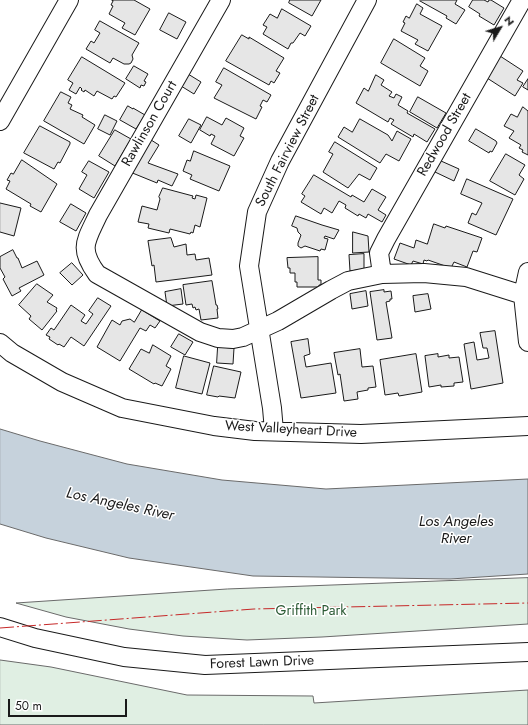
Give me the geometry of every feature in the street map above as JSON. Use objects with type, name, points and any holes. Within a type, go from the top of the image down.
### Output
[{"type":"street","points":[[0,121],[70,0]]},
{"type":"street","name":"Rawlinson Court","points":[[221,0],[98,215],[87,239],[85,251],[88,262],[98,274],[200,332],[218,338],[233,339],[258,331]]},
{"type":"street","name":"South Fairview Street","points":[[274,432],[272,408],[258,331],[249,266],[257,212],[280,161],[367,0]]},
{"type":"street","name":"Redwood Street","points":[[382,274],[379,253],[386,239],[522,0]]},
{"type":"street","points":[[528,272],[523,295],[528,342]]},
{"type":"street","points":[[258,331],[348,281],[382,274],[424,273],[466,277],[523,295]]},
{"type":"street","name":"West Valleyheart Drive","points":[[0,343],[12,354],[62,382],[122,408],[214,426],[274,432],[361,434],[528,426]]},
{"type":"street","name":"Forest Lawn Drive","points":[[0,626],[35,638],[124,657],[205,665],[528,652]]},
{"type":"green space","name":"Griffith Park","points":[[528,578],[528,624],[322,637],[247,640],[183,636],[129,629],[66,617],[16,603],[227,589]]},
{"type":"green space","points":[[0,660],[51,667],[187,695],[313,696],[314,703],[528,690],[528,725],[0,725]]},
{"type":"water","name":"Los Angeles River","points":[[0,429],[127,464],[222,480],[326,489],[528,479],[528,574],[450,579],[253,576],[129,558],[46,538],[0,524]]},
{"type":"building","points":[[112,0],[134,0],[150,9],[135,35],[122,28],[125,23],[109,14],[113,6],[111,5]]},
{"type":"building","points":[[290,0],[321,0],[312,16],[289,3]]},
{"type":"building","points":[[457,0],[455,4],[465,10],[456,24],[446,18],[447,16],[420,1]]},
{"type":"building","points":[[473,0],[484,0],[488,2],[491,0],[504,8],[494,25],[479,16],[480,14],[469,7]]},
{"type":"building","points":[[417,4],[423,8],[420,14],[442,26],[428,51],[415,44],[418,40],[401,31],[405,23],[403,22],[406,16],[409,18]]},
{"type":"building","points":[[282,9],[311,26],[305,36],[300,33],[288,49],[263,34],[267,27],[263,25],[270,14],[277,18]]},
{"type":"building","points":[[169,13],[186,22],[177,39],[160,30]]},
{"type":"building","points":[[100,21],[139,43],[132,55],[133,59],[131,63],[124,64],[113,58],[110,63],[86,49],[91,41],[94,43],[100,33],[95,30]]},
{"type":"building","points":[[242,35],[249,39],[249,37],[284,58],[276,71],[280,73],[274,83],[271,81],[269,85],[226,61]]},
{"type":"building","points":[[394,39],[425,58],[420,66],[428,71],[420,86],[381,63]]},
{"type":"building","points":[[500,56],[523,71],[517,80],[523,83],[515,96],[487,78]]},
{"type":"building","points":[[82,57],[125,83],[116,97],[114,96],[112,99],[97,91],[94,96],[85,90],[84,92],[80,87],[76,94],[69,90],[73,83],[68,80]]},
{"type":"building","points":[[134,66],[148,74],[144,81],[146,82],[144,86],[141,85],[140,88],[126,79]]},
{"type":"building","points":[[224,68],[271,95],[267,102],[263,100],[260,106],[262,107],[256,119],[214,98],[222,85],[216,82]]},
{"type":"building","points":[[188,74],[201,82],[194,94],[181,86]]},
{"type":"building","points":[[376,75],[384,80],[381,85],[392,92],[389,96],[394,98],[396,94],[402,97],[398,105],[408,111],[407,113],[435,129],[427,142],[414,134],[413,137],[391,124],[394,120],[390,118],[388,122],[356,103],[364,88],[368,91]]},
{"type":"building","points":[[528,79],[528,90],[523,87]]},
{"type":"building","points":[[61,92],[71,97],[68,103],[72,105],[70,109],[83,115],[82,117],[95,125],[84,144],[44,121]]},
{"type":"building","points":[[418,97],[446,113],[437,128],[410,112]]},
{"type":"building","points":[[128,106],[145,115],[136,129],[120,120]]},
{"type":"building","points":[[523,107],[528,111],[528,155],[522,152],[523,150],[519,148],[521,145],[509,138],[514,131],[504,126],[511,114],[517,117]]},
{"type":"building","points":[[105,115],[117,121],[110,135],[98,129]]},
{"type":"building","points":[[207,117],[222,125],[226,118],[244,128],[240,136],[244,138],[234,156],[211,144],[215,136],[211,134],[210,136],[200,130]]},
{"type":"building","points":[[189,119],[201,125],[191,143],[179,136]]},
{"type":"building","points":[[360,119],[388,135],[392,141],[397,131],[411,139],[399,161],[386,154],[380,163],[338,137],[344,127],[352,132]]},
{"type":"building","points":[[40,126],[70,142],[60,163],[58,162],[54,169],[24,153]]},
{"type":"building","points":[[476,129],[496,141],[497,143],[492,152],[490,151],[489,153],[469,141]]},
{"type":"building","points":[[115,130],[131,139],[115,166],[99,156]]},
{"type":"building","points":[[148,138],[159,145],[148,163],[178,174],[172,186],[158,180],[157,183],[130,172]]},
{"type":"building","points":[[335,142],[377,168],[370,180],[359,174],[348,188],[323,172],[333,154],[329,152]]},
{"type":"building","points":[[194,151],[230,166],[219,191],[190,179],[192,175],[183,171],[187,160],[190,161]]},
{"type":"building","points":[[506,154],[525,165],[519,175],[524,179],[515,195],[490,181]]},
{"type":"building","points":[[22,160],[57,184],[41,212],[6,189],[10,181],[7,180]]},
{"type":"building","points":[[89,161],[109,172],[94,198],[79,189],[87,175],[82,172]]},
{"type":"building","points":[[441,161],[459,169],[454,181],[435,172]]},
{"type":"building","points":[[314,175],[351,197],[352,195],[364,202],[372,189],[386,197],[378,210],[386,215],[382,222],[368,214],[366,218],[359,214],[358,216],[345,208],[346,205],[339,201],[332,213],[324,208],[321,214],[301,202],[305,196],[302,194]]},
{"type":"building","points":[[467,179],[513,199],[496,235],[468,223],[472,213],[476,215],[482,203],[461,194]]},
{"type":"building","points":[[163,188],[193,196],[192,198],[195,199],[196,195],[207,198],[200,227],[195,225],[193,233],[191,232],[190,234],[170,229],[169,233],[148,228],[149,224],[138,222],[142,206],[157,210],[160,199],[159,197]]},
{"type":"building","points":[[0,203],[21,208],[14,236],[0,232]]},
{"type":"building","points":[[71,204],[86,213],[76,231],[60,222]]},
{"type":"building","points":[[296,216],[339,230],[334,239],[325,236],[324,238],[328,239],[325,250],[321,249],[320,251],[305,246],[301,248],[298,246],[298,243],[301,235],[297,228],[292,226]]},
{"type":"building","points":[[434,224],[445,228],[446,226],[482,238],[477,252],[473,251],[467,267],[454,262],[451,268],[428,260],[424,260],[423,264],[413,261],[411,265],[394,259],[400,243],[414,248],[416,240],[427,244]]},
{"type":"building","points":[[353,232],[368,236],[369,252],[353,253]]},
{"type":"building","points":[[171,238],[174,247],[186,244],[187,255],[195,254],[196,260],[209,258],[212,275],[156,282],[154,265],[152,266],[148,241]]},
{"type":"building","points":[[13,250],[22,268],[37,261],[44,275],[19,288],[21,291],[12,296],[3,279],[5,277],[0,268],[0,257]]},
{"type":"building","points":[[364,254],[364,269],[350,271],[349,255]]},
{"type":"building","points":[[318,257],[318,280],[321,280],[321,285],[319,285],[319,287],[297,287],[297,282],[295,282],[295,273],[290,273],[287,258]]},
{"type":"building","points":[[72,263],[83,275],[72,285],[60,273]]},
{"type":"building","points":[[212,281],[218,309],[218,318],[201,320],[199,309],[196,310],[195,307],[193,308],[192,304],[186,305],[183,285]]},
{"type":"building","points":[[37,284],[53,295],[47,302],[57,308],[57,311],[42,330],[29,319],[31,316],[19,305]]},
{"type":"building","points":[[181,289],[183,304],[167,306],[165,292]]},
{"type":"building","points":[[384,290],[384,292],[391,291],[392,299],[386,302],[392,338],[377,340],[370,292]]},
{"type":"building","points":[[366,291],[368,306],[352,309],[350,294]]},
{"type":"building","points":[[428,294],[431,309],[415,312],[413,296]]},
{"type":"building","points":[[98,298],[111,306],[84,346],[71,337],[64,347],[49,339],[50,337],[46,335],[51,328],[54,330],[71,305],[85,315],[81,321],[86,324],[93,314],[89,311]]},
{"type":"building","points":[[142,310],[160,321],[155,328],[150,325],[146,331],[140,328],[120,361],[97,347],[112,320],[120,325],[122,321],[130,319],[134,322]]},
{"type":"building","points":[[495,331],[503,383],[471,389],[464,344],[474,342],[477,360],[489,358],[487,348],[483,348],[480,333]]},
{"type":"building","points":[[179,334],[193,342],[185,355],[171,347]]},
{"type":"building","points":[[308,339],[310,354],[304,356],[306,367],[331,363],[336,393],[301,398],[291,342]]},
{"type":"building","points":[[153,345],[171,356],[166,366],[171,369],[162,386],[155,383],[154,384],[129,369],[141,349],[149,353]]},
{"type":"building","points":[[218,347],[234,348],[233,364],[217,363]]},
{"type":"building","points":[[360,349],[362,367],[373,366],[376,387],[357,392],[358,399],[344,401],[340,374],[338,375],[334,353]]},
{"type":"building","points":[[416,354],[422,392],[399,396],[398,393],[385,395],[380,360]]},
{"type":"building","points":[[438,354],[438,357],[449,355],[449,358],[459,357],[463,382],[454,383],[454,386],[441,387],[441,385],[429,387],[425,356]]},
{"type":"building","points":[[184,356],[210,363],[202,394],[176,388]]},
{"type":"building","points":[[214,366],[241,372],[235,398],[207,395]]},
{"type":"power","points":[[0,628],[254,609],[528,603]]}]
